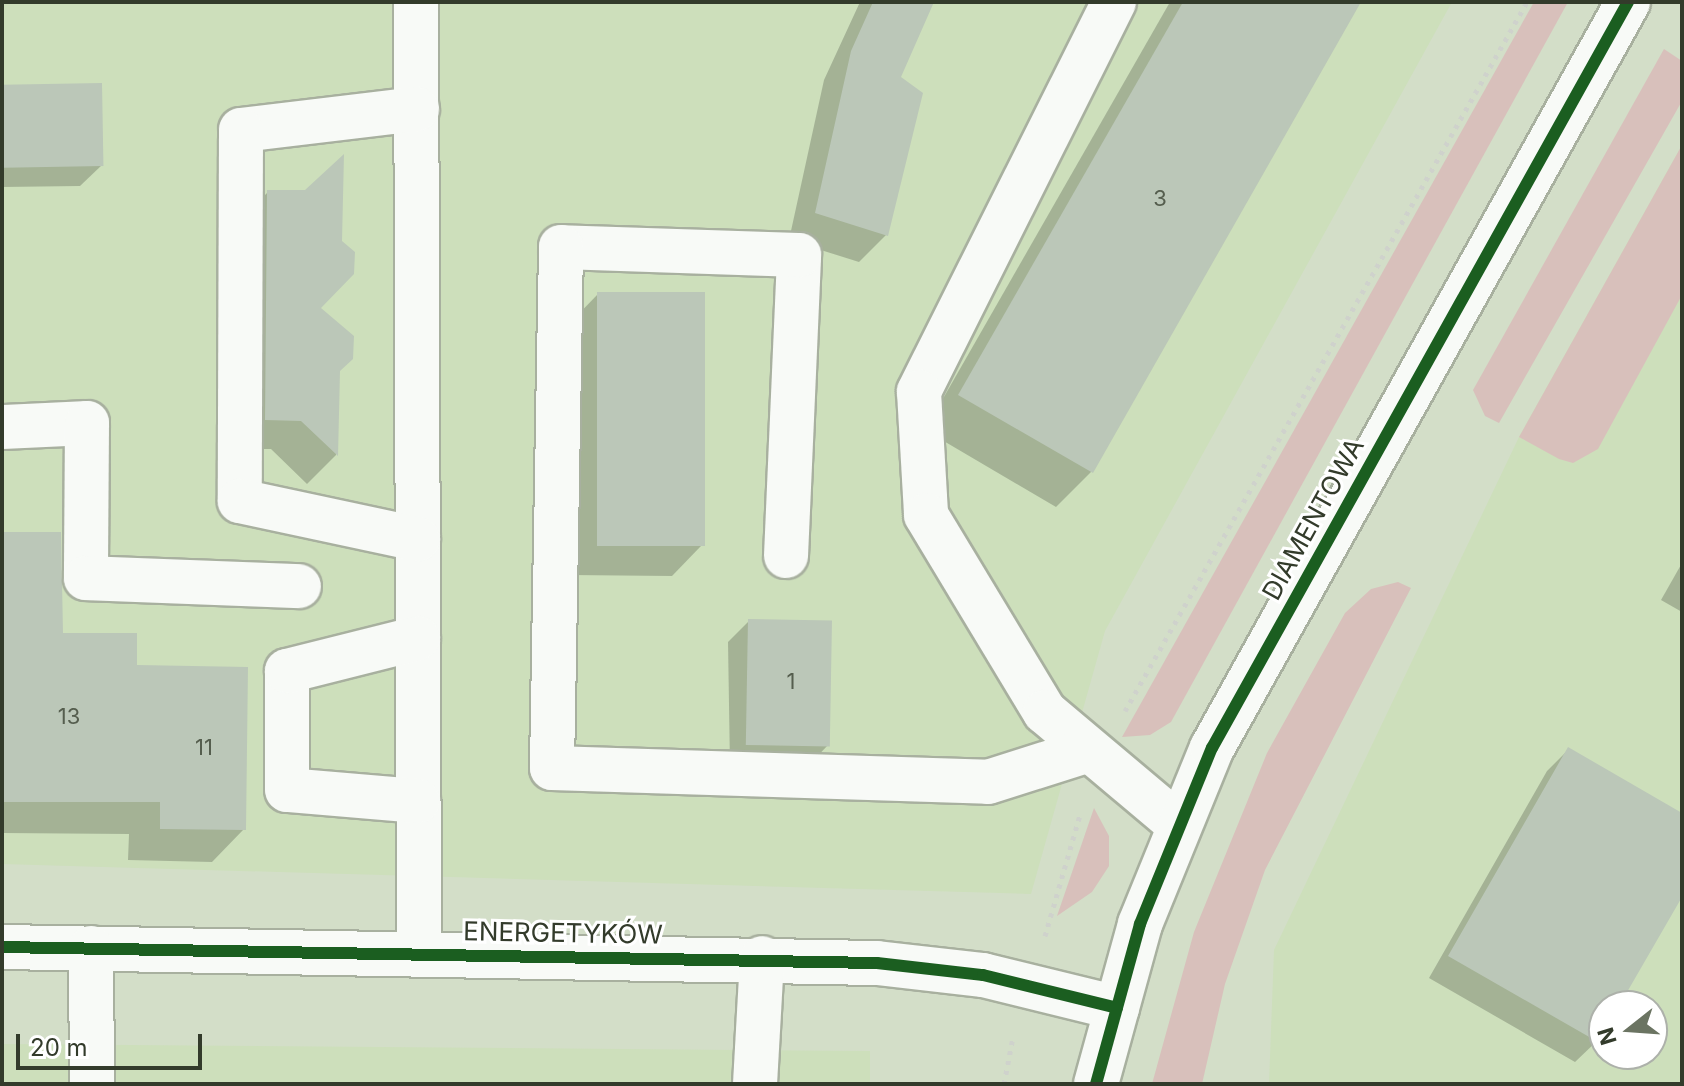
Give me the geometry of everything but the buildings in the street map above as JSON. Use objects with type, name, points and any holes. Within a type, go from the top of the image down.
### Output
[{"type":"street","points":[[416,2],[419,952]]},
{"type":"street","points":[[1114,2],[919,392],[926,515],[1045,712],[1179,825]]},
{"type":"street","name":"DIAMENTOWA","points":[[1096,1084],[1140,924],[1179,825],[1251,675],[1628,2]]},
{"type":"street","points":[[417,109],[241,130],[240,501],[418,539]]},
{"type":"street","points":[[786,556],[799,255],[561,247],[552,768],[988,782],[1096,755]]},
{"type":"street","points":[[2,427],[87,423],[86,578],[299,586]]},
{"type":"street","points":[[418,638],[287,671],[287,790],[418,801]]},
{"type":"street","name":"ENERGETYKÓW","points":[[2,947],[762,958],[877,963],[1023,984],[1117,1008]]},
{"type":"street","points":[[91,948],[92,1084]]},
{"type":"street","points":[[755,1084],[762,958]]},
{"type":"path","points":[[1004,1084],[1023,984],[1048,929],[1096,755],[1527,2]]},
{"type":"shaded area","points":[[2,2],[1452,2],[1105,631],[1031,894],[2,864]]},
{"type":"shaded area","points":[[1534,2],[1568,2],[1171,722],[1150,735],[1122,737]]},
{"type":"shaded area","points":[[1664,49],[1682,61],[1682,101],[1499,423],[1485,416],[1473,390]]},
{"type":"shaded area","points":[[1682,145],[1682,1084],[1269,1084],[1274,950],[1519,437]]},
{"type":"shaded area","points":[[1682,145],[1682,295],[1598,449],[1573,463],[1559,459],[1519,437]]},
{"type":"shaded area","points":[[1398,582],[1411,588],[1265,870],[1225,984],[1202,1084],[1152,1084],[1194,932],[1267,753],[1345,613],[1371,589]]},
{"type":"shaded area","points":[[1094,808],[1109,836],[1109,866],[1092,892],[1057,916]]},
{"type":"shaded area","points":[[2,1044],[870,1051],[870,1084],[2,1084]]},
{"type":"cycle path","points":[[1096,1084],[1140,924],[1212,748],[1628,2]]},
{"type":"cycle path","points":[[2,947],[877,963],[983,975],[1117,1008]]}]
